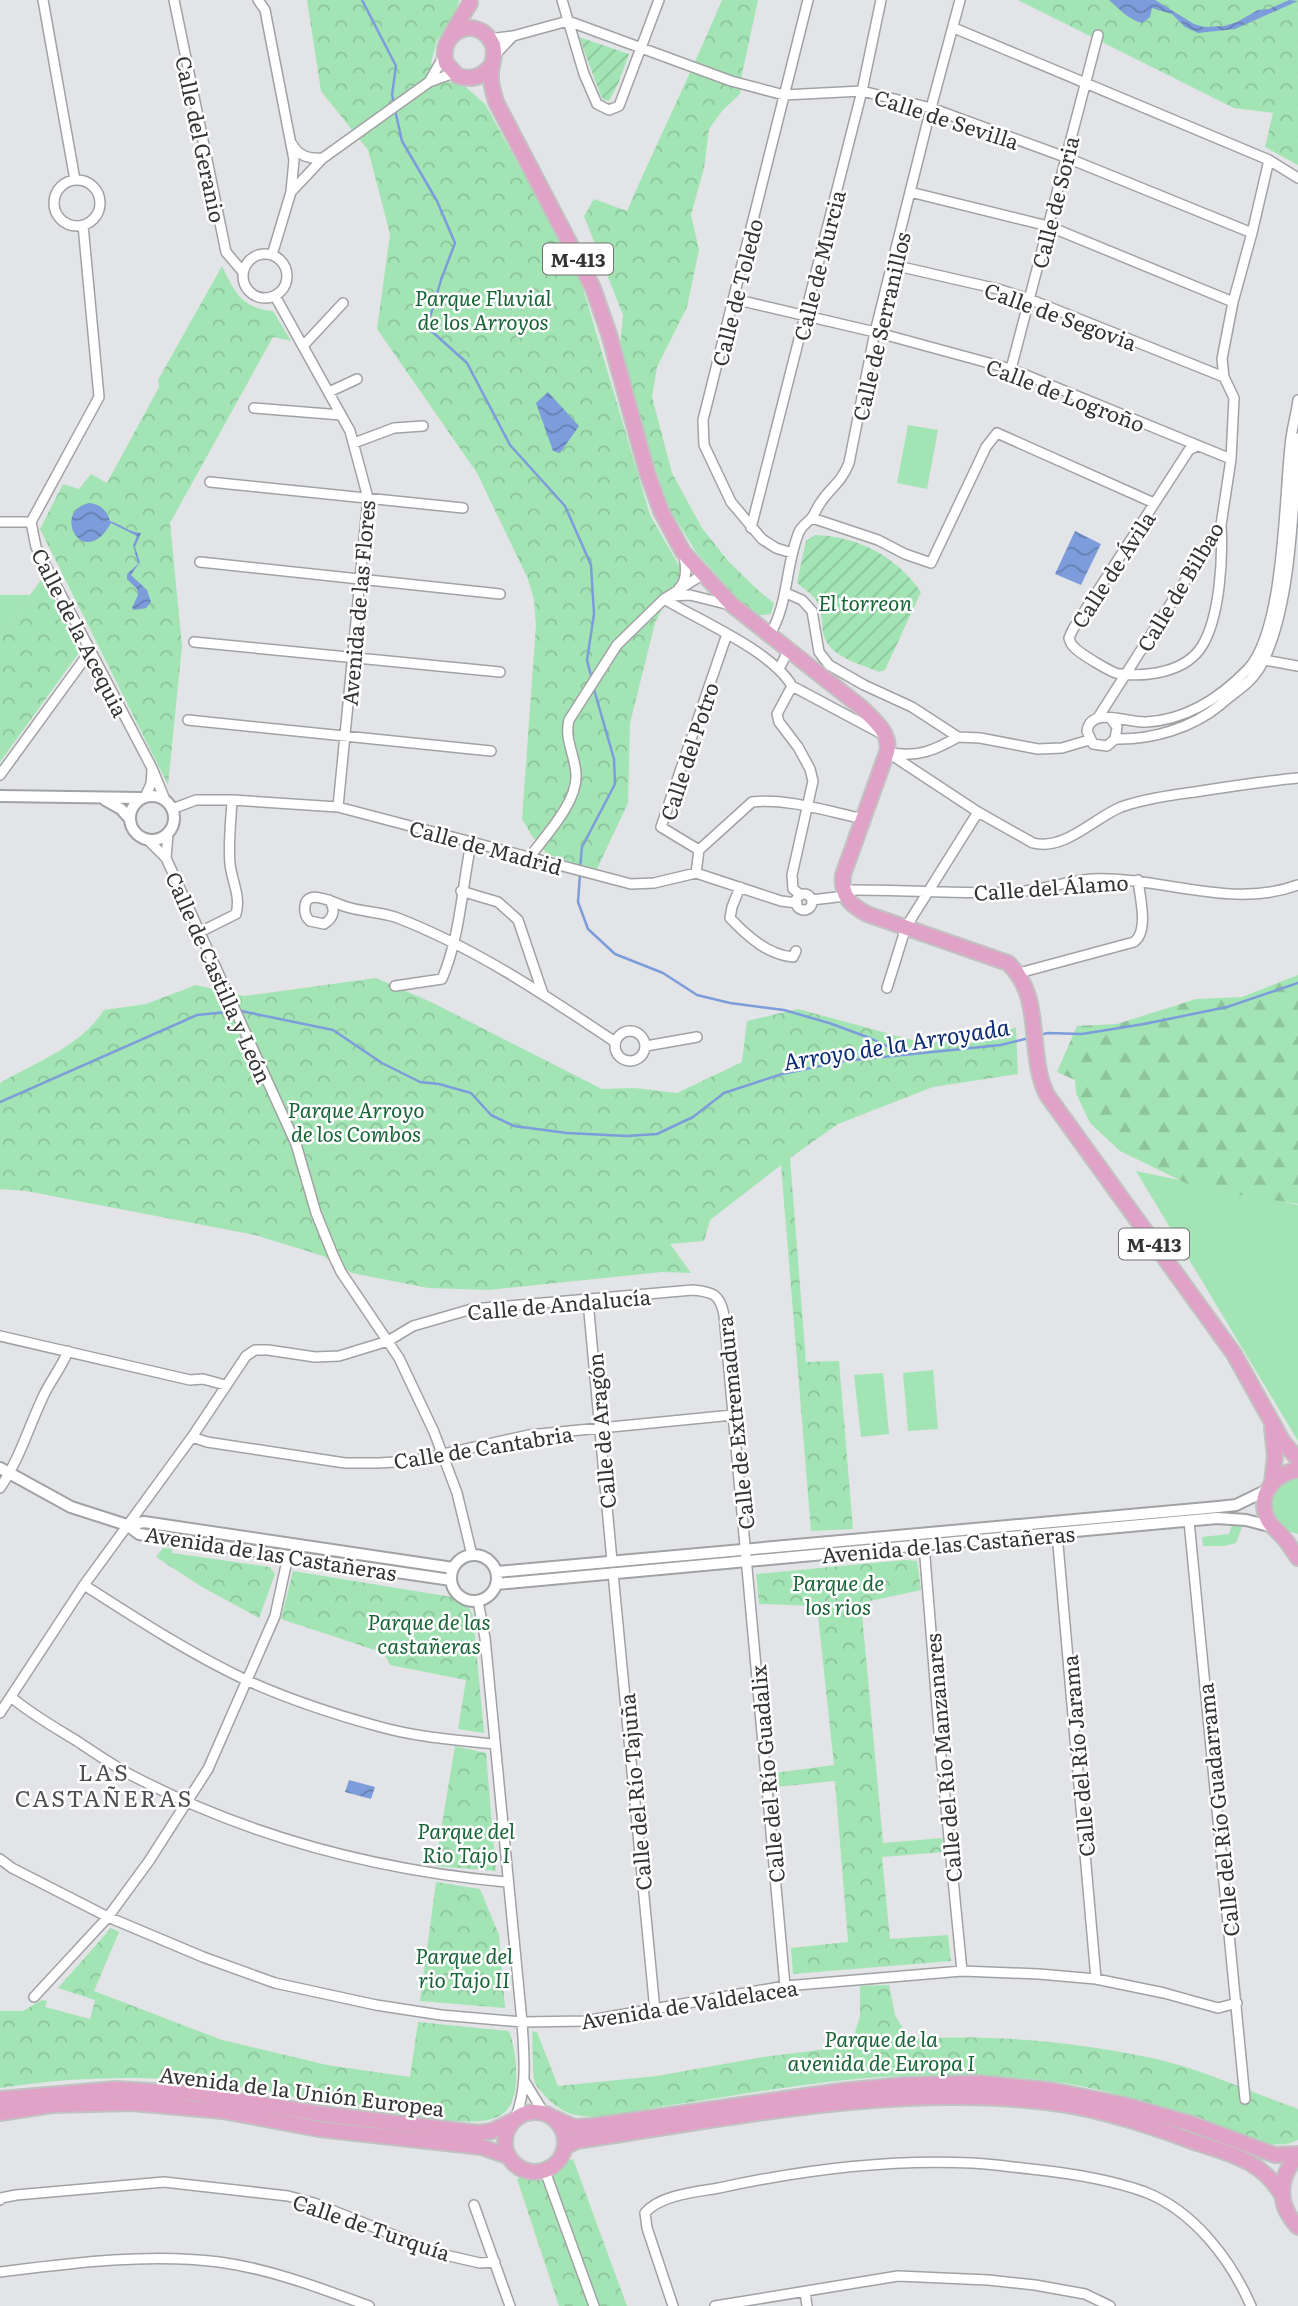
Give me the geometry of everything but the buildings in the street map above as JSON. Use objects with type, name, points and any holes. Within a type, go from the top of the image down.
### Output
[{"type":"main road","name":"M-413","points":[[470,1],[486,36],[493,60],[491,75],[496,102],[593,288],[609,334],[653,490],[683,552],[732,606],[862,708],[886,737]]},
{"type":"main road","name":"M-413","points":[[444,57],[448,40],[464,16],[470,1]]},
{"type":"main road","points":[[448,40],[453,34],[468,28],[486,36]]},
{"type":"main road","points":[[444,57],[449,69],[454,73]]},
{"type":"main road","points":[[468,79],[482,75],[493,60]]},
{"type":"main road","name":"M-413","points":[[454,73],[468,79],[496,102]]},
{"type":"main road","points":[[886,737],[887,752],[843,875],[844,893],[850,904],[1008,963],[1019,973]]},
{"type":"main road","name":"M-413","points":[[1019,973],[1024,982],[1031,1013],[1040,1082],[1234,1354],[1283,1442],[1298,1459]]},
{"type":"main road","name":"M-413","points":[[1270,1420],[1275,1456],[1264,1509],[1298,1558]]},
{"type":"main road","points":[[1270,1486],[1287,1472],[1298,1470]]},
{"type":"main road","points":[[1277,1531],[1298,1539]]},
{"type":"main road","points":[[549,2116],[563,2131],[565,2147],[558,2162],[545,2171],[528,2172],[519,2169],[508,2156],[504,2137],[514,2120],[523,2114],[549,2116],[574,2127],[592,2126],[841,2091],[903,2085],[978,2083],[1050,2090],[1125,2105],[1192,2124],[1275,2155],[1298,2155]]},
{"type":"main road","name":"Avenida de la Unión Europea","points":[[0,2099],[116,2090],[201,2094],[316,2113],[479,2133],[492,2131],[514,2120]]},
{"type":"main road","points":[[565,2147],[576,2141],[896,2097],[963,2097],[1048,2102],[1146,2124],[1256,2165],[1273,2180],[1282,2195],[1290,2219],[1298,2227]]},
{"type":"main road","name":"Avenida de la Unión Europea","points":[[0,2113],[52,2105],[145,2104],[223,2111],[319,2129],[482,2147],[508,2156]]},
{"type":"main road","points":[[1282,2195],[1283,2180],[1298,2155]]},
{"type":"street","points":[[43,0],[75,180]]},
{"type":"street","name":"Calle del Geranio","points":[[174,0],[226,252],[243,272]]},
{"type":"street","points":[[258,0],[265,10],[294,160],[291,192],[272,255]]},
{"type":"street","points":[[562,0],[584,74],[597,104],[609,110],[619,106],[659,0]]},
{"type":"street","name":"Calle de Toledo","points":[[792,552],[776,548],[751,528],[731,502],[704,445],[703,420],[808,0]]},
{"type":"street","name":"Calle de Murcia","points":[[751,528],[862,91],[881,0]]},
{"type":"street","name":"Calle de Serranillos","points":[[769,636],[786,593],[792,552],[800,528],[812,518],[822,500],[842,480],[849,463],[875,332],[960,0]]},
{"type":"street","points":[[486,36],[513,36],[568,21]]},
{"type":"street","name":"Calle de Sevilla","points":[[568,21],[731,81],[784,95],[862,91],[931,108],[1065,157],[1252,233]]},
{"type":"street","points":[[954,28],[1269,160],[1298,178]]},
{"type":"street","name":"Calle de Soria","points":[[1011,369],[1098,35]]},
{"type":"street","points":[[493,60],[513,36]]},
{"type":"street","points":[[429,82],[444,57]]},
{"type":"street","points":[[291,192],[323,158],[429,82],[454,73]]},
{"type":"street","points":[[290,140],[301,155],[313,159],[323,158]]},
{"type":"street","name":"Calle de Bilbao","points":[[1099,716],[1221,525],[1231,459],[1234,398],[1224,377],[1222,359],[1233,302],[1269,160]]},
{"type":"street","points":[[75,180],[91,185],[100,198],[96,216],[83,225],[64,222],[57,214],[55,206],[57,192],[62,186],[75,180]]},
{"type":"street","points":[[910,192],[1048,226],[1233,302]]},
{"type":"street","points":[[32,522],[99,397],[83,225]]},
{"type":"street","points":[[272,255],[284,264],[287,273],[284,288],[275,296],[264,298],[247,288],[243,272],[252,258],[272,255]]},
{"type":"street","name":"Calle de Segovia","points":[[893,265],[998,289],[1029,299],[1224,377]]},
{"type":"street","name":"Avenida de las Flores","points":[[275,296],[329,392],[354,443],[368,498],[338,807]]},
{"type":"street","name":"Calle de Logroño","points":[[734,299],[875,332],[1011,369],[1231,459]]},
{"type":"street","points":[[303,346],[343,303]]},
{"type":"street","points":[[329,392],[357,379]]},
{"type":"street","points":[[1115,739],[1126,740],[1170,732],[1208,714],[1251,680],[1289,544],[1298,437],[1298,400]]},
{"type":"street","points":[[254,408],[341,415]]},
{"type":"street","points":[[1289,544],[1290,443],[1297,418]]},
{"type":"street","points":[[354,443],[394,428],[423,426]]},
{"type":"street","points":[[812,518],[878,540],[931,563],[986,447],[997,433],[1154,503]]},
{"type":"street","name":"Calle de Ávila","points":[[1125,674],[1117,674],[1074,648],[1069,638],[1189,450],[1196,446]]},
{"type":"street","points":[[211,482],[463,508]]},
{"type":"street","name":"Calle de la Acequia","points":[[0,522],[32,522],[36,547],[152,768],[168,804]]},
{"type":"street","points":[[1125,674],[1163,672],[1184,664],[1203,644],[1216,610],[1222,546],[1221,525]]},
{"type":"street","points":[[528,858],[569,806],[574,790],[576,774],[566,729],[569,720],[617,645],[683,584],[683,552]]},
{"type":"street","points":[[200,562],[500,594]]},
{"type":"street","points":[[667,598],[705,578]]},
{"type":"street","points":[[690,595],[705,578]]},
{"type":"street","points":[[786,593],[802,600],[812,611],[819,652],[829,665],[922,713],[958,737],[980,738],[1038,749],[1062,748],[1089,740],[1102,747],[1115,739],[1117,727],[1111,719]]},
{"type":"street","points":[[667,598],[690,595],[732,606]]},
{"type":"street","points":[[667,598],[779,669],[792,686],[886,737]]},
{"type":"street","name":"Calle del Potro","points":[[699,850],[661,827],[727,634]]},
{"type":"street","points":[[194,642],[499,671]]},
{"type":"street","points":[[0,775],[91,650]]},
{"type":"street","points":[[779,669],[789,651]]},
{"type":"street","points":[[1259,659],[1298,666]]},
{"type":"street","points":[[1089,740],[1088,726],[1099,716],[1148,722],[1192,711],[1216,697],[1259,659]]},
{"type":"street","points":[[792,686],[778,714],[779,722],[798,747],[813,781],[806,807],[792,875],[793,889],[799,899],[781,901],[696,873],[699,850],[752,802],[806,807],[865,819]]},
{"type":"street","points":[[188,720],[491,751]]},
{"type":"street","points":[[887,752],[911,756],[938,748],[958,737]]},
{"type":"street","points":[[887,752],[978,812],[1033,843],[1052,845],[1102,816],[1148,799],[1298,778]]},
{"type":"street","points":[[129,818],[131,810],[143,798],[151,784],[152,768]]},
{"type":"street","name":"Calle de Madrid","points":[[0,796],[158,797],[168,804],[196,800],[232,800],[338,807],[631,884],[654,883],[696,873]]},
{"type":"street","points":[[99,797],[121,808],[129,818],[134,833],[148,840],[157,840],[168,834],[173,824],[168,804]]},
{"type":"street","points":[[200,932],[236,914],[238,906],[239,897],[230,864],[232,800]]},
{"type":"street","points":[[887,988],[906,927],[978,812]]},
{"type":"street","name":"Calle de Castilla y León","points":[[166,858],[168,834]]},
{"type":"street","name":"Calle de Castilla y León","points":[[148,840],[166,858],[296,1144],[316,1213],[341,1272],[388,1341],[418,1395],[457,1493],[472,1555]]},
{"type":"street","points":[[395,986],[442,979],[455,944],[461,891],[471,843]]},
{"type":"street","name":"Calle del Álamo","points":[[799,899],[802,909],[807,909],[812,900],[844,893],[1016,892],[1091,879],[1138,880],[1248,896],[1286,890],[1298,885]]},
{"type":"street","points":[[1019,973],[1134,942],[1139,938],[1143,924],[1138,880]]},
{"type":"street","points":[[740,887],[730,918],[760,945],[788,957],[793,957],[796,951]]},
{"type":"street","points":[[461,891],[498,902],[517,920],[543,993]]},
{"type":"street","points":[[357,909],[314,924],[307,918],[305,909],[309,901],[316,897],[392,916],[455,944],[543,993],[615,1042]]},
{"type":"street","points":[[328,921],[333,908],[329,900]]},
{"type":"street","points":[[624,1031],[636,1031],[646,1046],[644,1054],[635,1061],[622,1060],[615,1052],[615,1042],[624,1031]]},
{"type":"street","points":[[646,1046],[697,1037]]},
{"type":"street","name":"Calle de Andalucía","points":[[225,1385],[246,1356],[256,1350],[315,1357],[339,1356],[388,1341],[413,1325],[471,1309],[693,1290],[709,1292]]},
{"type":"street","name":"Calle de Extremadura","points":[[709,1292],[722,1303],[747,1555]]},
{"type":"street","name":"Calle de Aragón","points":[[588,1301],[612,1561]]},
{"type":"street","points":[[0,1336],[190,1380],[203,1379],[225,1385],[192,1437],[84,1585],[0,1713]]},
{"type":"street","points":[[0,1488],[5,1471],[68,1351]]},
{"type":"street","name":"Calle de Cantabria","points":[[192,1437],[206,1442],[345,1463],[412,1461],[529,1435],[733,1415]]},
{"type":"street","points":[[5,1471],[71,1507],[127,1525]]},
{"type":"street","name":"Avenida de las Castañeras","points":[[496,1584],[613,1573],[747,1555],[1227,1506],[1251,1500],[1270,1486]]},
{"type":"street","name":"Avenida de las Castañeras","points":[[497,1572],[612,1561],[924,1545],[1232,1518],[1277,1531]]},
{"type":"street","name":"Calle del Río Guadarrama","points":[[1189,1521],[1245,2099]]},
{"type":"street","name":"Avenida de las Castañeras","points":[[127,1525],[144,1522],[453,1568]]},
{"type":"street","name":"Avenida de las Castañeras","points":[[127,1525],[139,1534],[451,1580]]},
{"type":"street","name":"Calle del Río Jarama","points":[[1057,1533],[1097,1979]]},
{"type":"street","name":"Calle del Río Manzanares","points":[[924,1545],[962,1971]]},
{"type":"street","points":[[472,1555],[483,1557],[497,1572],[496,1584],[488,1595],[478,1601],[464,1599],[456,1593],[451,1580],[457,1561],[472,1555]]},
{"type":"street","name":"Calle del Río Guadalix","points":[[747,1555],[785,1986]]},
{"type":"street","points":[[34,1997],[108,1917],[149,1861],[208,1769],[275,1616],[288,1556]]},
{"type":"street","name":"Calle del Río Tajuña","points":[[613,1573],[655,2011]]},
{"type":"street","points":[[84,1585],[164,1636],[247,1680],[299,1701],[379,1727],[494,1744]]},
{"type":"street","points":[[478,1601],[485,1638],[506,1882],[522,2022],[525,2082],[514,2120]]},
{"type":"street","points":[[11,1697],[130,1775],[243,1824],[313,1848],[444,1876],[506,1882]]},
{"type":"street","name":"Avenida de Valdelacea","points":[[0,1859],[12,1868],[108,1917],[203,1957],[275,1983],[376,2005],[440,2015],[522,2022],[585,2021],[655,2011],[785,1986],[962,1971],[1097,1979],[1218,2008],[1237,2003]]},
{"type":"street","points":[[525,2082],[549,2116]]},
{"type":"street","points":[[673,2306],[647,2228],[645,2213],[652,2206],[744,2182],[875,2165],[971,2163],[1065,2173],[1115,2183],[1147,2193],[1196,2225],[1239,2278],[1251,2306]]},
{"type":"street","points":[[545,2171],[594,2306]]},
{"type":"street","name":"Calle de Turquía","points":[[0,2200],[16,2195],[150,2182],[262,2192],[314,2203],[441,2254],[480,2263],[495,2262]]},
{"type":"street","points":[[474,2205],[510,2306]]},
{"type":"street","points":[[0,2272],[104,2261],[176,2259],[221,2263],[300,2280],[369,2306]]},
{"type":"street","points":[[715,2306],[898,2276],[1035,2285],[1085,2294],[1110,2306]]},
{"type":"street","points":[[805,2292],[807,2306]]},
{"type":"green space","name":"Parque Fluvial de los Arroyos","points":[[307,0],[459,0],[453,22],[437,40],[431,63],[445,82],[460,82],[485,104],[582,285],[650,515],[682,571],[655,623],[630,723],[628,803],[596,871],[547,854],[522,819],[536,625],[534,600],[528,579],[477,473],[377,329],[390,234],[368,150],[321,91]]},
{"type":"green space","points":[[722,0],[758,0],[740,94],[722,111],[709,129],[704,168],[691,215],[699,250],[687,307],[657,367],[652,397],[672,473],[702,528],[729,562],[774,603],[771,614],[753,616],[696,552],[670,510],[650,453],[620,347],[623,315],[584,216],[594,199],[627,211]]},
{"type":"green space","points":[[1018,0],[1298,0],[1298,165],[1265,147],[1273,113],[1234,108]]},
{"type":"green space","points":[[579,37],[629,54],[609,101],[601,96]]},
{"type":"green space","points":[[222,266],[240,297],[253,306],[273,311],[291,341],[273,337],[170,523],[182,646],[168,785],[40,529],[63,484],[79,489],[91,474],[107,483],[159,387],[158,380]]},
{"type":"green space","points":[[908,425],[938,430],[927,489],[897,483]]},
{"type":"green space","name":"El torreon","points":[[815,535],[846,539],[875,551],[900,568],[921,592],[885,670],[879,672],[845,658],[826,641],[818,604],[797,582],[806,541]]},
{"type":"green space","points":[[43,577],[81,650],[0,762],[0,637]]},
{"type":"green space","points":[[0,595],[30,595],[0,637]]},
{"type":"green space","points":[[1298,975],[1298,1204],[1196,1188],[1120,1151],[1090,1123],[1076,1093],[1075,1080],[1057,1072],[1077,1026],[1117,1024],[1196,999],[1242,997]]},
{"type":"green space","name":"Parque Arroyo de los Combos","points":[[376,978],[431,1002],[602,1089],[635,1088],[677,1093],[742,1062],[747,1021],[798,1009],[916,1041],[979,1043],[1016,1027],[1018,1074],[933,1087],[838,1124],[790,1158],[806,1362],[839,1361],[853,1529],[811,1531],[781,1165],[710,1220],[704,1241],[670,1244],[691,1273],[662,1272],[489,1290],[428,1288],[352,1273],[323,1256],[255,1235],[26,1191],[0,1189],[0,1083],[70,1044],[94,1023],[104,1010],[146,1004],[196,985],[244,996]]},
{"type":"green space","points":[[1136,1171],[1298,1205],[1298,1441]]},
{"type":"green space","points":[[933,1370],[938,1429],[908,1431],[903,1373]]},
{"type":"green space","points":[[883,1373],[889,1434],[861,1437],[854,1375]]},
{"type":"green space","points":[[1298,1476],[1298,1534],[1281,1529],[1270,1512],[1272,1492],[1278,1484]]},
{"type":"green space","points":[[1232,1525],[1242,1527],[1236,1543],[1203,1546],[1202,1537],[1229,1534]]},
{"type":"green space","points":[[163,1548],[172,1549],[172,1553],[270,1567],[275,1574],[259,1618],[202,1587],[156,1557]]},
{"type":"green space","name":"Parque de los rios","points":[[917,1561],[921,1590],[861,1603],[883,1843],[942,1838],[944,1852],[882,1857],[890,1939],[948,1935],[951,1961],[793,1974],[791,1948],[848,1942],[835,1781],[776,1787],[774,1773],[834,1765],[817,1606],[759,1604],[756,1574]]},
{"type":"green space","name":"Parque de las castañeras","points":[[293,1571],[464,1599],[473,1615],[484,1733],[458,1729],[466,1680],[390,1665],[384,1653],[281,1619]]},
{"type":"green space","name":"Parque del Rio Tajo I","points":[[455,1746],[486,1753],[496,1871],[435,1866]]},
{"type":"green space","name":"Parque del rio Tajo II","points":[[436,1882],[480,1889],[499,1935],[505,2008],[420,2001]]},
{"type":"green space","points":[[111,1928],[119,1932],[94,1991],[222,2040],[327,2065],[410,2077],[418,2022],[509,2031],[516,2063],[513,2099],[501,2115],[470,2122],[367,2110],[204,2082],[116,2078],[0,2088],[0,2011],[23,2011],[42,2000],[47,2001],[45,2007],[90,2019],[95,2000],[58,1988]]},
{"type":"green space","name":"Parque de la avenida de Europa I","points":[[889,1985],[895,2015],[909,2039],[970,2037],[1031,2040],[1152,2058],[1208,2074],[1298,2109],[1298,2140],[1287,2144],[1262,2142],[1198,2117],[1119,2095],[1070,2084],[1007,2077],[922,2075],[842,2080],[598,2117],[565,2111],[549,2100],[535,2083],[532,2031],[537,2032],[558,2086],[657,2076],[763,2057],[851,2046],[860,2016],[860,1986]]},
{"type":"green space","points":[[573,2159],[627,2306],[559,2306],[517,2179]]},
{"type":"water","points":[[1109,0],[1155,0],[1194,24],[1204,27],[1224,26],[1258,10],[1269,9],[1289,0],[1298,1],[1235,29],[1198,33],[1185,27],[1172,14],[1152,8],[1150,17],[1142,23]]},
{"type":"water","points":[[548,392],[579,426],[560,453],[553,451],[536,403]]},
{"type":"water","points":[[89,503],[103,508],[110,521],[141,533],[135,547],[140,562],[131,575],[147,590],[151,602],[146,608],[132,608],[138,595],[137,589],[127,579],[127,574],[138,564],[133,545],[137,536],[111,523],[101,537],[91,542],[82,541],[75,535],[72,517],[78,508]]},
{"type":"water","points":[[1075,531],[1101,544],[1081,585],[1055,574]]},
{"type":"water","points":[[349,1780],[375,1787],[371,1799],[345,1792]]},
{"type":"waterway","points":[[362,0],[396,66],[392,95],[394,103]]},
{"type":"waterway","points":[[395,110],[402,141],[437,201],[455,243],[427,327],[467,363],[510,445],[565,506],[591,565],[594,614],[587,660],[592,680]]},
{"type":"waterway","points":[[580,868],[582,847],[615,784],[614,759],[593,686]]},
{"type":"waterway","points":[[580,875],[578,902],[588,929],[615,954],[663,973],[697,995],[730,1003],[784,1010],[870,1038],[903,1054]]},
{"type":"waterway","name":"Arroyo de la Arroyada","points":[[1039,1035],[1082,1034],[1144,1024],[1227,1007],[1298,983]]},
{"type":"waterway","name":"Arroyo de la Arroyada","points":[[241,1011],[333,1030],[382,1063],[420,1082],[471,1093],[491,1115],[514,1126],[567,1133],[627,1136],[657,1134],[693,1117],[724,1093],[782,1074],[844,1061],[1001,1045],[1029,1038]]},
{"type":"waterway","name":"Arroyo de la Arroyada","points":[[0,1102],[197,1015],[227,1012]]},
{"type":"district","name":"LAS CASTAÑERAS","points":[[104,1784]]}]
